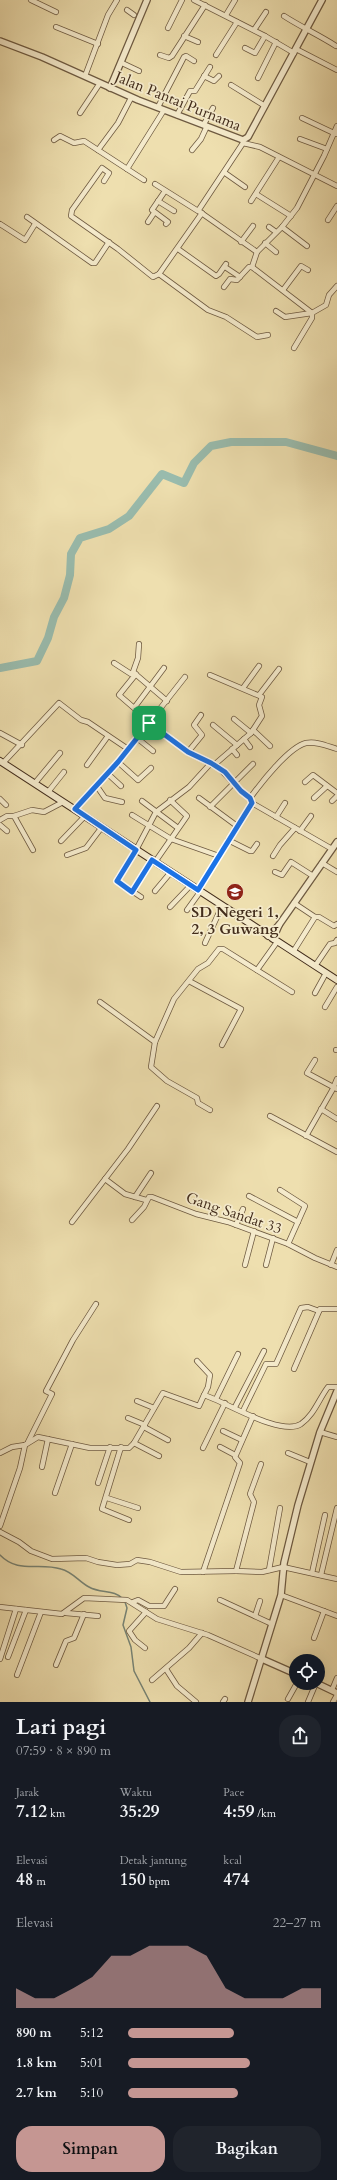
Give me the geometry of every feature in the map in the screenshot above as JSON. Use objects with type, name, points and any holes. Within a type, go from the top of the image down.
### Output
[{"type":"main road","points":[[1,762],[337,980]]},
{"type":"street","points":[[31,0],[56,12]]},
{"type":"street","points":[[85,76],[108,15],[117,0]]},
{"type":"street","points":[[110,88],[122,63],[147,0]]},
{"type":"street","points":[[168,28],[182,0]]},
{"type":"street","points":[[194,0],[226,15],[276,42],[337,69]]},
{"type":"street","points":[[226,15],[235,0]]},
{"type":"street","name":"Jalan Pantai Purnama","points":[[0,41],[85,76],[131,98],[177,114],[243,141],[248,137],[322,0]]},
{"type":"street","points":[[160,55],[170,57],[205,5]]},
{"type":"street","points":[[127,10],[134,14]]},
{"type":"street","points":[[254,30],[266,12]]},
{"type":"street","points":[[284,16],[336,46]]},
{"type":"street","points":[[216,55],[237,22]]},
{"type":"street","points":[[56,27],[98,44]]},
{"type":"street","points":[[184,36],[198,42]]},
{"type":"street","points":[[245,48],[255,53],[265,36]]},
{"type":"street","points":[[258,78],[276,42]]},
{"type":"street","points":[[158,107],[184,57],[186,56],[194,61]]},
{"type":"street","points":[[122,63],[139,71]]},
{"type":"street","points":[[177,114],[191,91],[195,91],[210,67]]},
{"type":"street","points":[[204,76],[214,81],[218,76]]},
{"type":"street","points":[[80,113],[100,83]]},
{"type":"street","points":[[231,85],[265,106]]},
{"type":"street","points":[[98,150],[118,123],[131,98]]},
{"type":"street","points":[[192,150],[201,139],[205,125],[213,108]]},
{"type":"street","points":[[127,169],[164,110]]},
{"type":"street","points":[[302,118],[334,133]]},
{"type":"street","points":[[224,287],[230,279],[235,280],[252,266],[257,252],[291,216],[327,149],[337,126]]},
{"type":"street","points":[[54,140],[60,136],[74,143],[84,141],[144,180]]},
{"type":"street","points":[[300,139],[327,149]]},
{"type":"street","points":[[104,181],[109,173],[102,168],[70,214],[109,242],[153,277],[159,274],[178,249],[243,141],[260,147],[314,173],[337,186]]},
{"type":"street","points":[[251,201],[279,157]]},
{"type":"street","points":[[225,173],[245,187]]},
{"type":"street","points":[[155,184],[196,212],[200,212],[257,252]]},
{"type":"street","points":[[148,222],[154,213],[153,210],[165,191]]},
{"type":"street","points":[[256,194],[291,216]]},
{"type":"street","points":[[158,201],[174,211]]},
{"type":"street","points":[[328,220],[337,206]]},
{"type":"street","points":[[154,213],[168,222],[166,224]]},
{"type":"street","points":[[27,217],[92,263],[95,262],[109,242]]},
{"type":"street","points":[[0,224],[25,240],[35,224]]},
{"type":"street","points":[[241,242],[253,226]]},
{"type":"street","points":[[269,227],[276,232]]},
{"type":"street","points":[[282,227],[308,246]]},
{"type":"street","points":[[265,243],[276,252]]},
{"type":"street","points":[[178,249],[216,276],[225,265],[240,277]]},
{"type":"street","points":[[252,266],[312,313]]},
{"type":"street","points":[[283,290],[301,266],[308,270]]},
{"type":"street","points":[[159,274],[208,310],[226,317],[257,337],[268,335]]},
{"type":"street","points":[[276,312],[285,317],[312,313],[326,305],[330,295],[337,286]]},
{"type":"street","points":[[294,348],[312,318],[312,313]]},
{"type":"street","points":[[139,644],[135,674],[119,695],[132,707],[135,707],[152,687],[164,668]]},
{"type":"street","points":[[114,663],[131,674],[135,674],[152,687],[166,701]]},
{"type":"street","points":[[243,688],[259,666]]},
{"type":"street","points":[[259,695],[279,669]]},
{"type":"street","points":[[141,898],[117,881],[136,850],[156,812],[189,787],[212,764],[252,732],[262,716],[259,705],[262,697],[210,675]]},
{"type":"street","points":[[75,809],[118,762],[185,677]]},
{"type":"street","points":[[1,762],[22,745],[59,703],[81,720],[128,749]]},
{"type":"street","points":[[188,752],[202,735],[194,725],[201,715]]},
{"type":"street","points":[[234,719],[270,746]]},
{"type":"street","points":[[149,723],[188,752],[212,764],[250,798],[252,803],[332,849]]},
{"type":"street","points":[[214,725],[235,747],[238,755]]},
{"type":"street","points":[[0,733],[22,745]]},
{"type":"street","points":[[87,765],[108,736]]},
{"type":"street","points":[[137,738],[153,751]]},
{"type":"street","points":[[244,739],[250,747]]},
{"type":"street","points":[[250,798],[268,775],[299,746],[307,743],[316,743],[337,749]]},
{"type":"street","points":[[35,783],[60,753]]},
{"type":"street","points":[[118,762],[138,780],[150,768]]},
{"type":"street","points":[[210,807],[233,782],[253,764]]},
{"type":"street","points":[[48,792],[64,772]]},
{"type":"street","points":[[108,774],[121,786]]},
{"type":"street","points":[[305,782],[313,775],[337,795],[332,801]]},
{"type":"street","points":[[96,786],[105,798],[122,802]]},
{"type":"street","points":[[314,798],[327,786]]},
{"type":"street","points":[[199,798],[237,826]]},
{"type":"street","points":[[0,799],[6,805]]},
{"type":"street","points":[[132,892],[187,815],[170,800]]},
{"type":"street","points":[[142,801],[178,828]]},
{"type":"street","points":[[0,820],[7,816],[14,816],[32,810],[42,812],[63,802]]},
{"type":"street","points":[[187,910],[228,840],[252,803]]},
{"type":"street","points":[[276,817],[285,804]]},
{"type":"street","points":[[132,814],[150,824],[171,839],[219,856]]},
{"type":"street","points":[[14,816],[33,850]]},
{"type":"street","points":[[61,841],[86,816]]},
{"type":"street","points":[[273,856],[280,845],[310,816]]},
{"type":"street","points":[[0,825],[7,831]]},
{"type":"street","points":[[67,855],[86,848],[102,827]]},
{"type":"street","points":[[228,840],[250,851],[252,851],[257,844]]},
{"type":"street","points":[[257,970],[280,925],[337,842]]},
{"type":"street","points":[[275,872],[282,875],[291,862],[313,876]]},
{"type":"street","points":[[322,863],[337,872]]},
{"type":"street","points":[[155,891],[171,872]]},
{"type":"street","points":[[170,907],[191,885]]},
{"type":"street","points":[[294,903],[315,917],[319,917],[334,926],[337,924]]},
{"type":"street","points":[[205,943],[222,906]]},
{"type":"street","points":[[293,952],[315,917]]},
{"type":"street","points":[[315,966],[330,944],[335,943],[337,940]]},
{"type":"street","points":[[210,1110],[198,1103],[197,1098],[151,1069],[155,1042],[174,999],[198,969],[208,962],[219,949],[223,949],[292,992]]},
{"type":"street","points":[[315,993],[326,974]]},
{"type":"street","points":[[189,981],[241,1009],[222,1045]]},
{"type":"street","points":[[325,1007],[337,987]]},
{"type":"street","points":[[100,1002],[155,1042]]},
{"type":"street","points":[[315,1060],[307,1072],[335,1087]]},
{"type":"street","points":[[306,1136],[335,1087],[337,1079]]},
{"type":"street","points":[[72,1222],[128,1149],[157,1106]]},
{"type":"street","points":[[321,1109],[337,1119]]},
{"type":"street","points":[[270,1116],[337,1152]]},
{"type":"street","points":[[135,1197],[151,1173]]},
{"type":"street","name":"Gang Sandat 33","points":[[105,1179],[125,1194],[146,1200],[152,1197],[196,1214],[254,1231],[288,1244],[337,1267]]},
{"type":"street","points":[[280,1190],[305,1206],[288,1244]]},
{"type":"street","points":[[250,1196],[298,1222]]},
{"type":"street","points":[[132,1220],[144,1207],[146,1200]]},
{"type":"street","points":[[236,1225],[243,1210]]},
{"type":"street","points":[[245,1265],[254,1231]]},
{"type":"street","points":[[266,1265],[273,1238]]},
{"type":"street","points":[[331,1265],[337,1250]]},
{"type":"street","points":[[0,1526],[20,1468],[26,1444],[52,1394],[46,1391],[77,1334],[96,1304]]},
{"type":"street","points":[[243,1411],[266,1364],[274,1365],[276,1363],[301,1308],[308,1307],[319,1311]]},
{"type":"street","points":[[294,1368],[319,1311],[322,1308],[337,1309]]},
{"type":"street","points":[[235,1408],[264,1350]]},
{"type":"street","points":[[216,1399],[238,1354]]},
{"type":"street","points":[[0,1454],[12,1447],[26,1444],[38,1437],[92,1448],[110,1446],[129,1448],[145,1426],[163,1393],[199,1406],[208,1387],[210,1375],[197,1361]]},
{"type":"street","points":[[204,1395],[278,1426],[294,1427],[307,1419],[328,1387],[337,1387]]},
{"type":"street","points":[[248,1702],[281,1595],[283,1567],[310,1462],[320,1432],[335,1402],[337,1391]]},
{"type":"street","points":[[137,1401],[154,1408]]},
{"type":"street","points":[[203,1448],[225,1403]]},
{"type":"street","points":[[235,1455],[253,1416]]},
{"type":"street","points":[[128,1418],[168,1440]]},
{"type":"street","points":[[223,1431],[242,1440]]},
{"type":"street","points":[[320,1432],[337,1437]]},
{"type":"street","points":[[42,1467],[48,1439]]},
{"type":"street","points":[[134,1443],[159,1456]]},
{"type":"street","points":[[55,1493],[72,1444]]},
{"type":"street","points":[[98,1483],[110,1446]]},
{"type":"street","points":[[203,1572],[240,1463],[235,1455],[220,1447]]},
{"type":"street","points":[[120,1448],[103,1510],[129,1520]]},
{"type":"street","points":[[288,1453],[310,1462]]},
{"type":"street","points":[[236,1571],[254,1502],[250,1494],[261,1464]]},
{"type":"street","points":[[107,1498],[138,1508]]},
{"type":"street","points":[[269,1570],[280,1508]]},
{"type":"street","points":[[321,1575],[335,1533],[337,1509]]},
{"type":"street","points":[[312,1574],[326,1515]]},
{"type":"street","points":[[0,1532],[21,1543],[30,1551],[52,1559],[86,1558],[98,1562],[117,1564],[130,1564],[137,1560],[150,1562],[181,1572],[262,1572],[283,1567],[337,1579]]},
{"type":"street","points":[[133,1602],[138,1600],[149,1606],[164,1606],[175,1589]]},
{"type":"street","points":[[281,1595],[337,1616]]},
{"type":"street","points":[[66,1613],[84,1598],[122,1599],[133,1602],[157,1619],[202,1633],[289,1671]]},
{"type":"street","points":[[220,1600],[272,1624]]},
{"type":"street","points":[[255,1616],[260,1601]]},
{"type":"street","points":[[0,1607],[41,1612],[98,1616]]},
{"type":"street","points":[[0,1659],[16,1609]]},
{"type":"street","points":[[8,1657],[26,1610]]},
{"type":"street","points":[[314,1638],[324,1611]]},
{"type":"street","points":[[17,1675],[41,1612]]},
{"type":"street","points":[[145,1648],[135,1640],[129,1631],[146,1612]]},
{"type":"street","points":[[56,1664],[66,1640],[74,1638],[84,1614]]},
{"type":"street","points":[[152,1680],[166,1669],[202,1633]]},
{"type":"street","points":[[166,1669],[177,1686],[196,1702]]},
{"type":"street","points":[[334,1702],[337,1678]]},
{"type":"street","points":[[325,1688],[335,1693]]},
{"type":"street","points":[[288,1700],[293,1690]]},
{"type":"street","points":[[308,1702],[313,1690]]},
{"type":"waterway","points":[[0,668],[37,661],[48,638],[54,617],[64,598],[70,575],[71,554],[80,538],[109,529],[129,516],[162,474],[184,483],[194,463],[211,446],[231,442],[286,442],[337,456]]},
{"type":"waterway","points":[[0,1555],[7,1561],[21,1566],[53,1567],[65,1570],[89,1587],[116,1594],[123,1599]]},
{"type":"waterway","points":[[125,1602],[127,1608],[123,1625],[131,1647],[134,1671],[150,1702]]},
{"type":"place","name":"SD Negeri 1, 2, 3 Guwang","points":[[235,892]]},
{"type":"route","points":[[149,723],[188,752],[219,768],[228,775],[244,794],[250,798],[252,803],[198,890],[152,860],[132,892],[117,881],[136,850],[75,809],[108,774],[149,723]]}]
